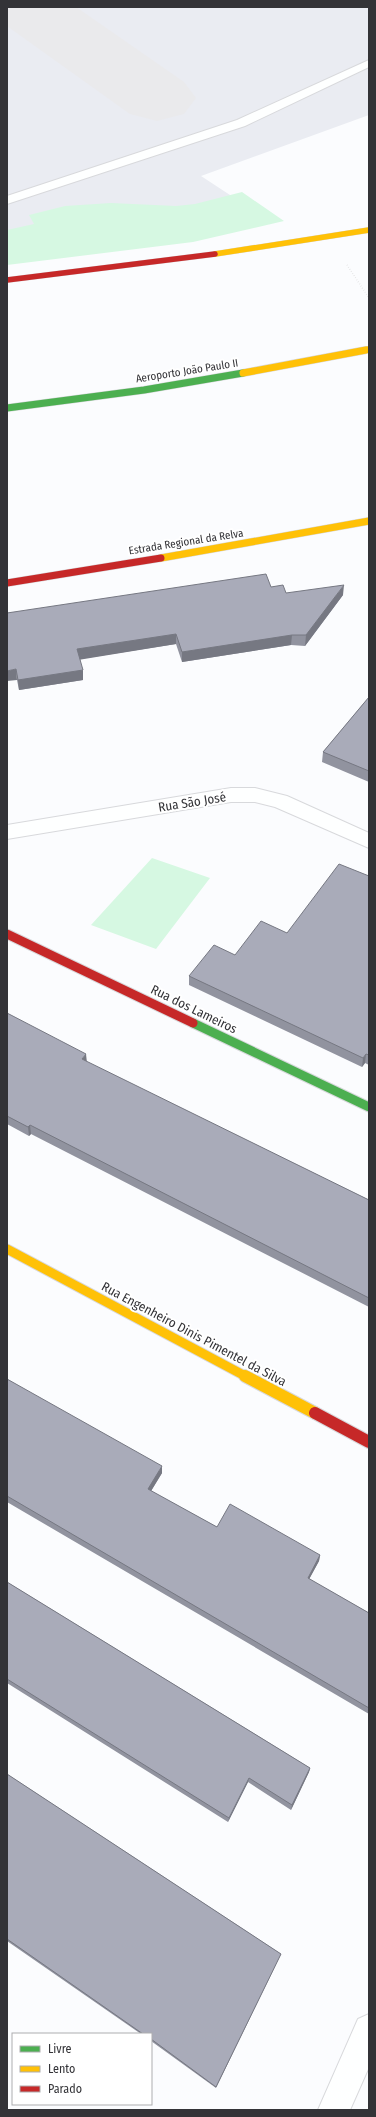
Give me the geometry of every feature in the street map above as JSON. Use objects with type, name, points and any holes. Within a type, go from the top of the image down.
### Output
[{"type":"main road","points":[[7,280],[236,251],[369,230]]},
{"type":"main road","name":"Aeroporto João Paulo II","points":[[7,408],[89,399],[251,372],[369,349]]},
{"type":"main road","name":"Estrada Regional da Relva","points":[[7,583],[248,544],[369,521]]},
{"type":"main road","name":"Rua dos Lameiros","points":[[7,934],[369,1107]]},
{"type":"main road","name":"Rua Engenheiro Dinis Pimentel da Silva","points":[[7,1249],[369,1442]]},
{"type":"street","name":"Rua São José","points":[[7,832],[231,795],[255,795],[280,801],[369,841]]},
{"type":"street","points":[[334,2110],[369,2030]]},
{"type":"lane","points":[[7,200],[241,123],[369,63]]},
{"type":"shaded area","points":[[7,7],[369,7],[369,115],[201,176],[262,216],[7,249]]},
{"type":"green space","points":[[242,192],[284,221],[193,242],[7,265],[7,230],[34,224],[29,215],[65,206],[111,203],[176,206],[195,204]]},
{"type":"green space","points":[[152,858],[210,878],[156,949],[91,925]]},
{"type":"building","points":[[266,574],[271,587],[283,585],[286,593],[344,585],[306,635],[292,635],[182,652],[176,634],[77,649],[83,670],[18,680],[16,669],[7,671],[7,613]]},
{"type":"building","points":[[369,697],[369,771],[323,752]]},
{"type":"building","points":[[339,864],[369,876],[369,1055],[366,1054],[363,1058],[189,976],[214,945],[235,955],[261,921],[287,933]]},
{"type":"building","points":[[7,1013],[86,1054],[82,1059],[369,1200],[369,1298],[30,1125],[28,1127],[7,1116]]},
{"type":"building","points":[[7,1379],[162,1466],[148,1489],[217,1527],[230,1504],[320,1555],[308,1578],[369,1613],[369,1708],[7,1496]]},
{"type":"building","points":[[7,1582],[310,1768],[292,1805],[249,1778],[229,1818],[7,1679]]},
{"type":"building","points":[[7,1774],[281,1954],[216,2087],[152,2040],[152,2033],[142,2033],[7,1939]]},
{"type":"taxiway","points":[[28,7],[157,98]]},
{"type":"traffic: fast","points":[[7,408],[144,390],[243,373]]},
{"type":"traffic: fast","points":[[193,1023],[369,1107]]},
{"type":"traffic: slow","points":[[215,254],[369,230]]},
{"type":"traffic: slow","points":[[243,373],[369,349]]},
{"type":"traffic: slow","points":[[161,558],[369,521]]},
{"type":"traffic: slow","points":[[7,1249],[315,1413]]},
{"type":"traffic: jam","points":[[7,280],[215,254]]},
{"type":"traffic: jam","points":[[7,583],[161,558]]},
{"type":"traffic: jam","points":[[7,934],[193,1023]]},
{"type":"traffic: jam","points":[[315,1413],[369,1442]]}]
